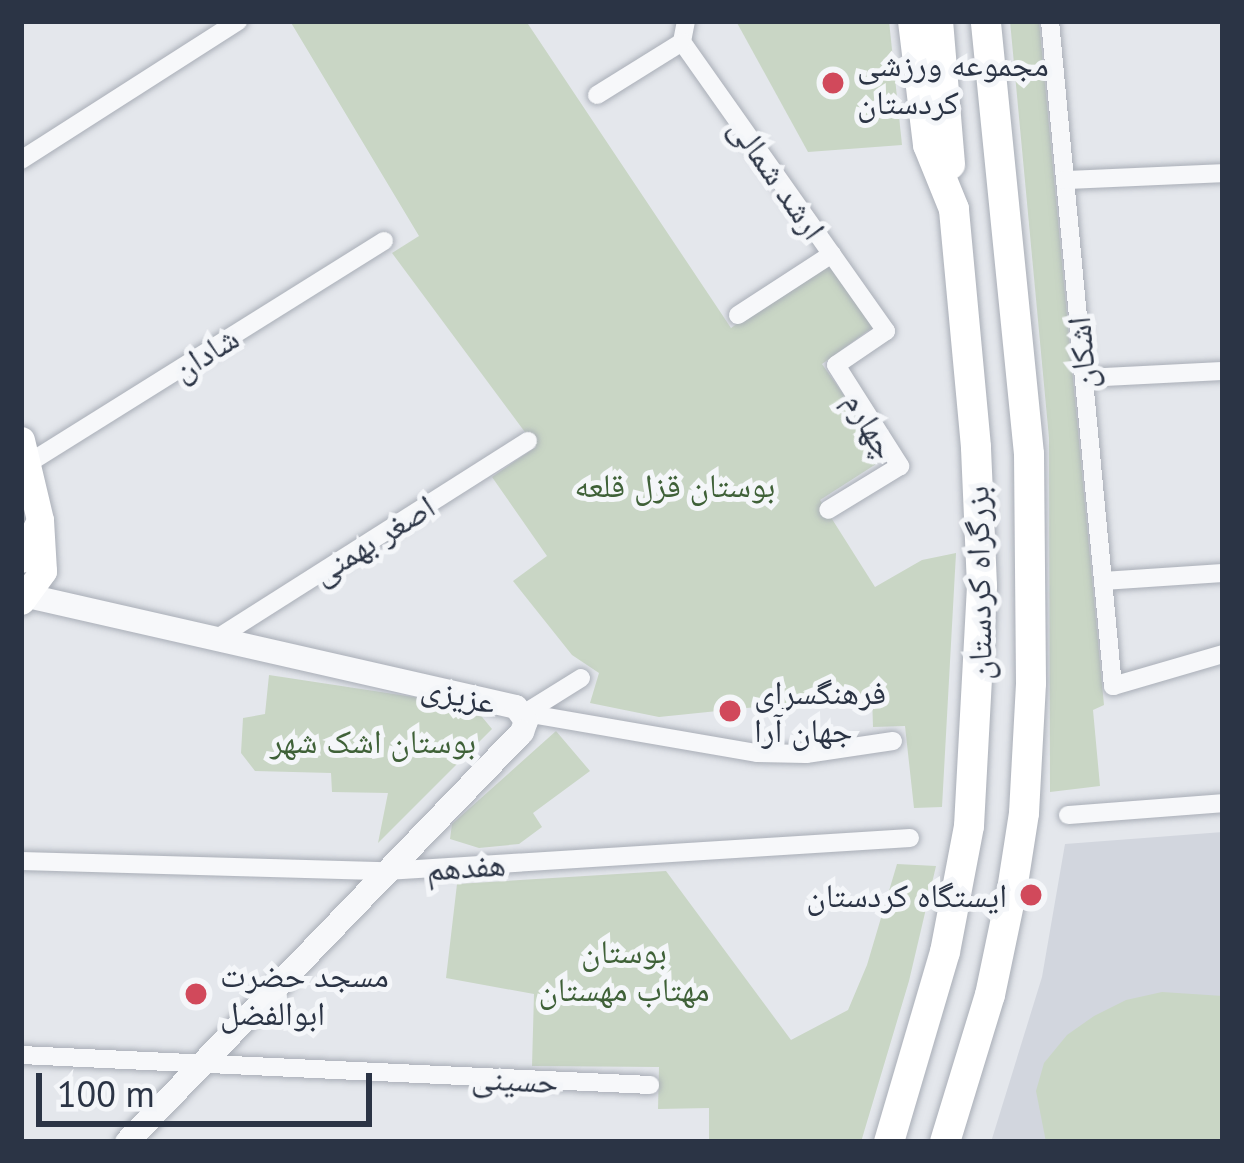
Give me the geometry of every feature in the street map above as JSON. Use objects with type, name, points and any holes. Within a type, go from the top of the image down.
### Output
[{"type":"highway","name":"بزرگراه کردستان","points":[[890,1142],[945,952],[969,826],[982,586],[976,447],[954,209],[928,145],[914,21]]},
{"type":"highway","points":[[938,21],[954,209]]},
{"type":"highway","name":"بزرگراه کردستان","points":[[945,1142],[990,995],[1012,890],[1024,813],[1031,683],[1029,454],[986,21]]},
{"type":"main road","points":[[24,452],[40,520],[44,571],[24,598]]},
{"type":"main road","points":[[21,559],[40,520]]},
{"type":"street","points":[[21,160],[238,21]]},
{"type":"street","points":[[597,95],[682,42],[686,21]]},
{"type":"street","name":"اشکان","points":[[1050,21],[1113,686],[1223,654]]},
{"type":"street","name":"ارشد شمالی","points":[[682,42],[886,331]]},
{"type":"street","points":[[1065,180],[1223,173]]},
{"type":"street","name":"شادان","points":[[24,452],[383,241]]},
{"type":"street","points":[[739,315],[832,254]]},
{"type":"street","name":"چهارم","points":[[828,510],[899,466],[836,365],[886,331]]},
{"type":"street","points":[[1084,378],[1223,371]]},
{"type":"street","name":"اصغر بهمنی","points":[[219,637],[528,441]]},
{"type":"street","points":[[1103,581],[1223,573]]},
{"type":"street","name":"عزیزی","points":[[24,598],[219,637],[525,713],[772,754],[893,741]]},
{"type":"street","points":[[127,1142],[522,732],[525,713],[581,678]]},
{"type":"street","points":[[1068,815],[1223,803]]},
{"type":"street","name":"هفدهم","points":[[21,862],[386,872],[910,838]]},
{"type":"street","name":"حسینی","points":[[21,1055],[650,1085]]},
{"type":"shaded area","points":[[1223,832],[1223,1142],[991,1142],[1042,977],[1065,844]]},
{"type":"green space","name":"بوستان قزل قلعه","points":[[290,21],[526,21],[731,328],[826,262],[873,327],[822,364],[887,457],[820,500],[875,587],[922,560],[956,553],[942,807],[914,808],[905,726],[873,727],[872,695],[659,717],[590,703],[599,673],[572,655],[513,581],[547,556],[492,477],[536,447],[392,253],[419,236]]},
{"type":"green space","name":"مجموعه ورزشی کردستان","points":[[736,21],[889,21],[902,145],[808,152]]},
{"type":"green space","points":[[1010,21],[1039,21],[1104,705],[1093,710],[1100,786],[1050,792],[1049,438]]},
{"type":"green space","name":"بوستان اشک شهر","points":[[269,675],[473,706],[492,729],[378,843],[388,793],[332,792],[331,773],[255,771],[241,753],[243,718],[265,714]]},
{"type":"green space","points":[[556,731],[590,771],[533,813],[542,827],[519,844],[479,848],[450,839],[452,824]]},
{"type":"green space","name":"بوستان مهتاب مهستان","points":[[897,864],[936,866],[909,981],[861,1142],[709,1142],[709,1108],[658,1109],[659,1067],[532,1066],[534,994],[446,978],[457,884],[666,871],[791,1040],[848,1010],[867,965]]},
{"type":"green space","points":[[1162,992],[1223,996],[1223,1142],[1046,1142],[1036,1091],[1044,1063],[1067,1035],[1094,1016],[1126,1000]]},
{"type":"place","name":"مجموعه ورزشی کردستان","points":[[833,83]]},
{"type":"place","name":"فرهنگسرای جهان آرا","points":[[730,711]]},
{"type":"place","name":"ایستگاه کردستان","points":[[1031,895]]},
{"type":"place","name":"مسجد حضرت ابوالفضل","points":[[196,994]]}]
